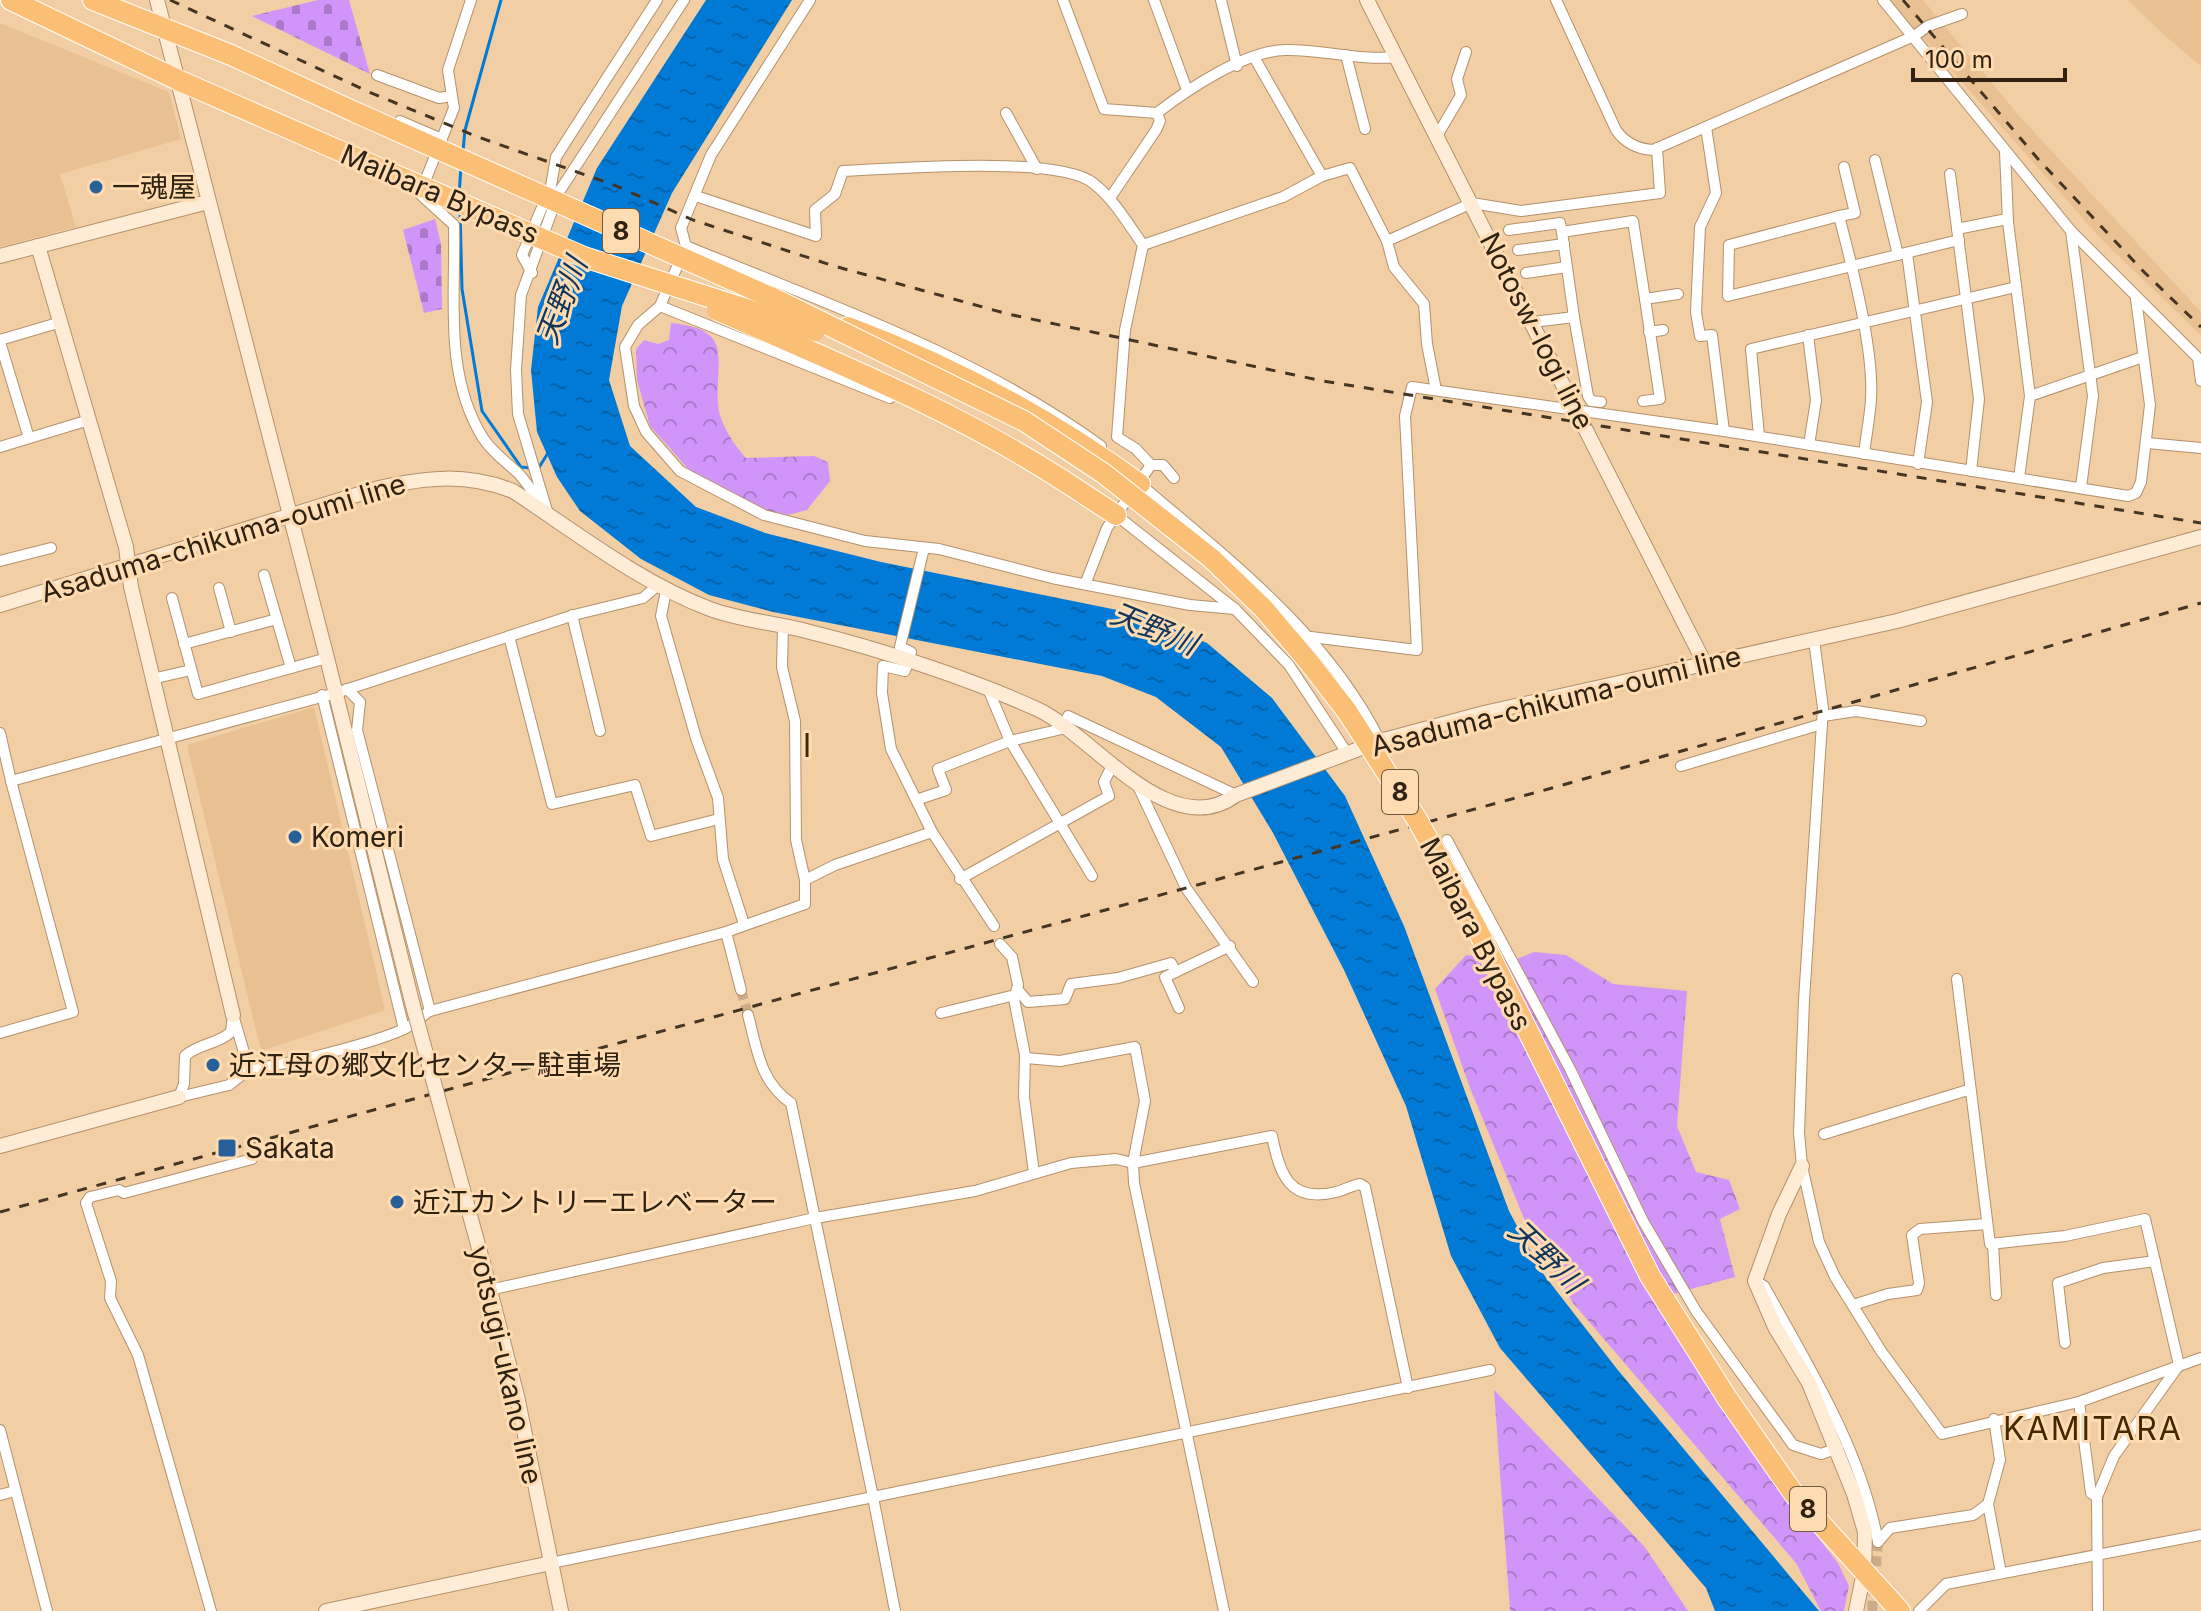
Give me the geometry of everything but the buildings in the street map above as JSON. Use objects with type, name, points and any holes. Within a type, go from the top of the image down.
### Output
[{"type":"highway","name":"Maibara Bypass","points":[[11,0],[178,80],[584,257],[883,353]]},
{"type":"highway","name":"Maibara Bypass","points":[[93,0],[166,32],[231,55],[777,300],[1024,421],[1103,473],[1211,558],[1263,608],[1346,710],[1418,821],[1476,927],[1650,1276],[1727,1398],[1794,1494],[1900,1611]]},
{"type":"highway","points":[[645,279],[928,404],[1015,450],[1064,481],[1114,519]]},
{"type":"highway","points":[[777,300],[887,341],[949,369],[1025,409],[1142,482]]},
{"type":"main road","name":"yotsugi-ukano line","points":[[157,0],[291,515],[413,1006],[517,1396],[561,1611]]},
{"type":"main road","name":"Notosw-Iogi line","points":[[1367,0],[1705,664]]},
{"type":"main road","points":[[0,256],[208,202]]},
{"type":"main road","points":[[38,246],[129,566],[152,679],[233,1015]]},
{"type":"main road","name":"Asaduma-chikuma-oumi line","points":[[0,605],[379,488],[452,477],[486,481],[513,491],[661,588],[745,620],[783,627],[908,662],[989,691],[1042,712],[1138,786],[1161,799],[1182,804],[1225,803],[1241,793],[1380,741],[1484,713],[1814,640],[2201,537]]},
{"type":"main road","points":[[0,1146],[179,1097]]},
{"type":"main road","points":[[1802,1166],[1779,1214],[1755,1281],[1775,1327],[1809,1383],[1838,1448],[1865,1532],[1864,1572],[1856,1611]]},
{"type":"main road","points":[[326,1611],[551,1563]]},
{"type":"street","points":[[420,194],[454,108],[448,70],[471,0]]},
{"type":"street","points":[[532,273],[522,255],[551,186],[556,157],[657,0]]},
{"type":"street","points":[[548,514],[518,414],[516,370],[521,295],[532,273],[559,192],[591,138],[684,0]]},
{"type":"street","points":[[810,0],[711,155],[681,228],[686,246],[660,306],[629,338],[625,365],[634,406],[646,432],[680,471],[764,515],[923,553],[1086,582],[1190,605],[1235,609]]},
{"type":"street","points":[[1063,0],[1104,109],[1157,113],[1187,90],[1254,57],[1282,50],[1396,57]]},
{"type":"street","points":[[1154,0],[1187,90]]},
{"type":"street","points":[[1221,0],[1237,66]]},
{"type":"street","points":[[1556,0],[1616,130],[1622,139],[1641,149],[1657,148],[1914,36],[1928,26],[1962,14]]},
{"type":"street","points":[[1883,0],[2071,231],[2198,358],[2201,381]]},
{"type":"street","points":[[1437,136],[1461,95],[1457,79],[1466,52]]},
{"type":"street","points":[[231,55],[266,64],[442,139]]},
{"type":"street","points":[[1346,55],[1365,129]]},
{"type":"street","points":[[1254,57],[1322,176]]},
{"type":"street","points":[[377,75],[439,98],[452,96]]},
{"type":"street","points":[[228,101],[253,122],[420,194],[454,225],[452,291],[457,366],[469,409],[482,437],[499,458],[519,474],[548,514]]},
{"type":"street","points":[[1006,113],[1037,169]]},
{"type":"street","points":[[1110,198],[1156,130],[1160,121],[1157,113]]},
{"type":"street","points":[[1706,127],[1716,193],[1701,220],[1696,312],[1700,336],[1712,335],[1724,431]]},
{"type":"street","points":[[1387,241],[1472,203],[1521,211],[1660,193],[1657,148]]},
{"type":"street","points":[[2005,151],[2007,219],[2030,396],[2019,478]]},
{"type":"street","points":[[1875,160],[1902,254],[1914,310],[1927,402],[1918,464]]},
{"type":"street","points":[[696,196],[816,236],[815,210],[835,194],[843,171],[1008,165],[1090,180],[1110,198],[1143,245],[1125,330],[1117,437],[1136,449],[1151,465],[1163,465],[1174,478]]},
{"type":"street","points":[[1844,167],[1855,213],[1729,245],[1728,296],[1851,263],[1902,254],[2007,219]]},
{"type":"street","points":[[1143,245],[1283,197],[1322,176],[1350,168],[1387,241],[1394,267],[1424,304],[1427,344],[1436,390]]},
{"type":"street","points":[[1950,174],[1979,399],[1971,471]]},
{"type":"street","points":[[1839,216],[1862,323],[1871,397],[1864,454]]},
{"type":"street","points":[[1562,232],[1633,221],[1660,399],[1643,401]]},
{"type":"street","points":[[1509,230],[1560,223],[1588,396],[1591,401],[1601,402]]},
{"type":"street","points":[[2071,231],[2093,396],[2081,487]]},
{"type":"street","points":[[1518,250],[1564,244]]},
{"type":"street","points":[[686,246],[958,363],[1053,412],[1142,482],[1311,637],[1362,709],[1380,741]]},
{"type":"street","points":[[1526,273],[1567,267]]},
{"type":"street","points":[[1759,436],[1751,349],[2016,287]]},
{"type":"street","points":[[1645,299],[1678,294]]},
{"type":"street","points":[[1311,637],[1417,650],[1405,416],[1412,387],[1759,436],[2128,496],[2136,493],[2147,443],[2150,405],[2136,299]]},
{"type":"street","points":[[660,306],[924,412],[1012,457],[1114,519],[1235,609],[1289,665],[1340,756]]},
{"type":"street","points":[[1533,322],[1574,317]]},
{"type":"street","points":[[29,438],[0,341],[61,322]]},
{"type":"street","points":[[1649,332],[1663,330]]},
{"type":"street","points":[[1808,335],[1816,400],[1809,445]]},
{"type":"street","points":[[2030,396],[2143,357]]},
{"type":"street","points":[[0,393],[13,389]]},
{"type":"street","points":[[0,447],[89,420]]},
{"type":"street","points":[[2147,443],[2201,448]]},
{"type":"street","points":[[1086,582],[1114,519],[1151,465]]},
{"type":"street","points":[[0,561],[51,548]]},
{"type":"street","points":[[923,553],[900,647],[911,652],[905,671],[883,666],[882,693],[891,749],[919,799],[932,832],[960,879],[994,926]]},
{"type":"street","points":[[264,575],[291,668]]},
{"type":"street","points":[[219,588],[231,632]]},
{"type":"street","points":[[11,781],[335,692],[572,615],[643,598],[661,588],[661,616],[696,738],[718,798],[723,859],[744,924]]},
{"type":"street","points":[[172,598],[198,694],[327,658]]},
{"type":"street","points":[[572,615],[600,731]]},
{"type":"street","points":[[184,644],[277,619]]},
{"type":"street","points":[[246,1068],[265,1069],[404,1029],[430,1011],[726,932],[805,904],[805,880],[796,840],[795,721],[782,667],[783,627]]},
{"type":"street","points":[[509,636],[552,804],[635,785],[651,836],[719,819]]},
{"type":"street","points":[[1814,640],[1822,720],[1804,1000],[1799,1133],[1802,1166],[1819,1242],[1853,1305],[1942,1434],[1994,1419],[2079,1402],[2201,1358]]},
{"type":"street","points":[[152,679],[191,670]]},
{"type":"street","points":[[989,691],[1010,741],[1092,876]]},
{"type":"street","points":[[335,692],[360,702],[357,730],[430,1011]]},
{"type":"street","points":[[335,692],[404,1029]]},
{"type":"street","points":[[1681,766],[1856,711],[1921,721]]},
{"type":"street","points":[[919,799],[946,790],[938,769],[1010,741],[1066,728],[1068,716],[1241,793]]},
{"type":"street","points":[[0,733],[73,1012],[0,1033]]},
{"type":"street","points":[[960,879],[1109,796],[1104,782],[1113,764]]},
{"type":"street","points":[[1138,786],[1186,888],[1253,982]]},
{"type":"street","points":[[805,880],[835,865],[932,832]]},
{"type":"street","points":[[1447,840],[1570,1069],[1643,1221],[1696,1311],[1793,1445],[1821,1454],[1838,1448]]},
{"type":"street","points":[[726,932],[741,990]]},
{"type":"street","points":[[1000,944],[1012,957],[1026,1058],[1024,1097],[1034,1173]]},
{"type":"street","points":[[1179,1008],[1165,977],[1230,946]]},
{"type":"street","points":[[1016,992],[1028,1002],[1065,999],[1071,984],[1118,978],[1171,963],[1176,972]]},
{"type":"street","points":[[1957,979],[1968,1090],[1990,1244],[1993,1244],[1996,1295]]},
{"type":"street","points":[[941,1013],[1016,992]]},
{"type":"street","points":[[179,1097],[185,1078],[185,1056],[194,1047],[223,1039],[231,1032],[233,1015]]},
{"type":"street","points":[[179,1097],[238,1081],[246,1068],[233,1015]]},
{"type":"street","points":[[748,1015],[763,1070],[773,1090],[791,1103],[895,1611]]},
{"type":"street","points":[[223,1039],[242,1051]]},
{"type":"street","points":[[1026,1058],[1060,1061],[1135,1047],[1145,1101],[1133,1163],[1134,1183],[1224,1611]]},
{"type":"street","points":[[185,1078],[197,1088],[206,1090]]},
{"type":"street","points":[[1824,1134],[1968,1090]]},
{"type":"street","points":[[489,1290],[815,1218],[975,1191],[1034,1173],[1101,1160],[1133,1163],[1272,1136],[1277,1158],[1294,1189],[1305,1195],[1336,1192],[1360,1184],[1365,1187],[1408,1388]]},
{"type":"street","points":[[211,1611],[138,1355],[110,1298],[111,1281],[86,1203],[90,1197],[119,1190],[124,1193],[252,1159]]},
{"type":"street","points":[[1993,1244],[2065,1236],[2145,1219],[2179,1365],[2114,1456],[2097,1497],[2095,1555],[2098,1611]]},
{"type":"street","points":[[1853,1305],[1888,1294],[1917,1290],[1919,1283],[1912,1235],[1920,1229],[1987,1224]]},
{"type":"street","points":[[2065,1343],[2058,1283],[2103,1268],[2155,1261]]},
{"type":"street","points":[[1755,1281],[1764,1286],[1816,1380],[1856,1463],[1878,1542],[1890,1528],[1973,1515],[1988,1504]]},
{"type":"street","points":[[551,1563],[1490,1370]]},
{"type":"street","points":[[2079,1402],[2091,1493],[2097,1497]]},
{"type":"street","points":[[1994,1419],[2000,1460],[1988,1504],[2001,1573]]},
{"type":"street","points":[[0,1430],[47,1611]]},
{"type":"street","points":[[0,1495],[15,1491]]},
{"type":"street","points":[[1919,1611],[1946,1584],[2201,1535]]},
{"type":"shaded area","points":[[1889,0],[1923,0],[2021,118],[2201,312],[2201,335],[2103,241]]},
{"type":"shaded area","points":[[2128,0],[2201,0],[2201,66],[2163,34]]},
{"type":"shaded area","points":[[0,23],[169,92],[181,139],[60,174],[76,227],[0,247]]},
{"type":"shaded area","points":[[314,707],[385,1010],[261,1051],[187,745]]},
{"type":"green space","points":[[318,0],[349,0],[370,74],[252,16]]},
{"type":"green space","points":[[435,219],[441,244],[442,309],[424,313],[403,230]]},
{"type":"green space","points":[[671,323],[691,326],[713,339],[719,360],[718,403],[721,418],[746,458],[814,456],[828,462],[830,481],[807,510],[788,515],[764,510],[690,471],[650,426],[637,380],[636,349],[644,340],[658,344],[669,340]]},
{"type":"green space","points":[[1534,952],[1566,955],[1613,984],[1687,991],[1677,1126],[1696,1172],[1729,1180],[1740,1209],[1720,1219],[1735,1277],[1658,1298],[1775,1483],[1838,1563],[1849,1586],[1844,1611],[1821,1611],[1796,1563],[1573,1303],[1528,1228],[1470,1088],[1435,989],[1466,955],[1515,960]]},
{"type":"green space","points":[[1494,1390],[1644,1546],[1688,1611],[1510,1611]]},
{"type":"water","name":"天野川","points":[[706,0],[792,0],[672,193],[622,306],[609,380],[630,446],[696,507],[765,533],[881,562],[1137,614],[1207,643],[1272,698],[1345,796],[1404,926],[1509,1211],[1541,1271],[1617,1369],[1819,1611],[1715,1611],[1706,1588],[1500,1348],[1451,1256],[1406,1106],[1344,970],[1273,833],[1221,747],[1156,697],[1102,676],[773,612],[709,595],[641,559],[580,511],[557,477],[537,432],[531,370],[538,307],[597,168]]},
{"type":"waterway","points":[[463,151],[465,130],[501,0]]},
{"type":"waterway","points":[[459,195],[461,167]]},
{"type":"waterway","points":[[460,210],[462,289],[482,411],[521,467],[530,468]]},
{"type":"waterway","points":[[538,469],[548,453]]},
{"type":"tunnel","points":[[741,990],[748,1015]]},
{"type":"tunnel","points":[[1872,1611],[1878,1542]]},
{"type":"railway","points":[[170,0],[369,92],[478,137],[614,185],[693,220],[834,266],[1008,314],[1323,381],[2201,523]]},
{"type":"railway","points":[[1903,0],[2038,159],[2144,272],[2201,327]]},
{"type":"railway","points":[[0,1212],[1552,788],[2201,603]]},
{"type":"place","name":"一魂屋","points":[[96,187]]},
{"type":"place","name":"Komeri","points":[[295,837]]},
{"type":"place","name":"近江母の郷文化センター駐車場","points":[[213,1065]]},
{"type":"place","name":"Sakata","points":[[227,1148]]},
{"type":"place","name":"近江カントリーエレベーター","points":[[397,1202]]},
{"type":"district","name":"I","points":[[808,746]]},
{"type":"district","name":"KAMITARA","points":[[2093,1429]]}]
